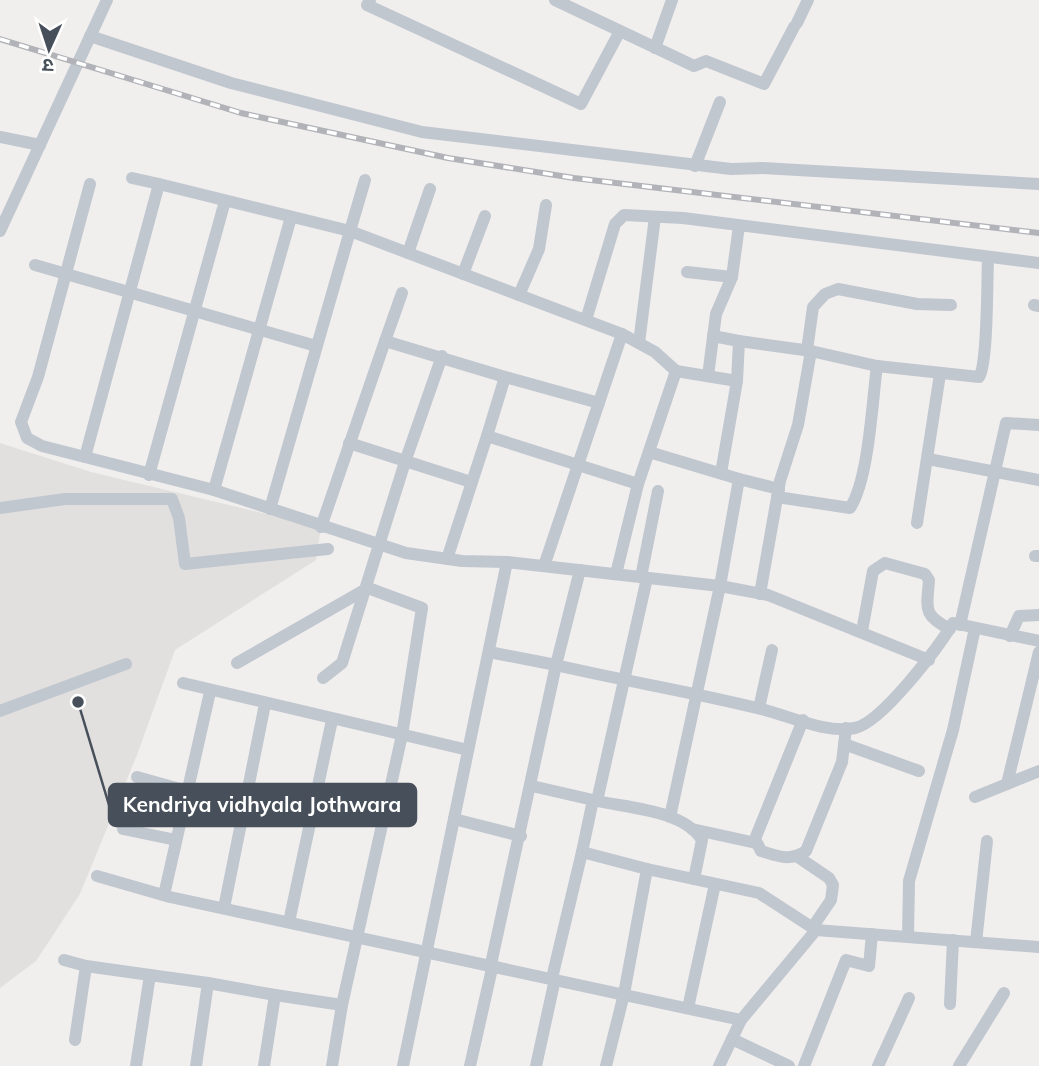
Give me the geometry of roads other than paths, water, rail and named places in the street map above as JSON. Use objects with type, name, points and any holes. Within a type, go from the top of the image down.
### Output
[{"type":"street","points":[[0,231],[107,0]]},
{"type":"street","points":[[370,0],[368,5],[582,104],[620,31]]},
{"type":"street","points":[[555,0],[694,66],[706,61],[765,84],[808,0]]},
{"type":"street","points":[[655,48],[671,0]]},
{"type":"street","points":[[90,36],[231,83],[422,132],[695,166],[1039,184]]},
{"type":"street","points":[[695,166],[720,102]]},
{"type":"street","points":[[0,137],[40,145]]},
{"type":"street","points":[[132,178],[350,231],[622,334],[639,343],[676,371],[737,380]]},
{"type":"street","points":[[270,509],[365,180]]},
{"type":"street","points":[[90,184],[37,377],[21,422],[27,438],[43,446],[214,490],[379,545],[447,559],[508,562],[616,574],[720,586],[761,594],[862,631],[929,660]]},
{"type":"street","points":[[85,457],[159,184]]},
{"type":"street","points":[[408,253],[430,189]]},
{"type":"street","points":[[149,475],[225,201]]},
{"type":"street","points":[[519,295],[539,249],[546,205]]},
{"type":"street","points":[[586,320],[619,218],[624,215],[739,226],[1039,263]]},
{"type":"street","points":[[463,274],[485,216]]},
{"type":"street","points":[[214,490],[291,217]]},
{"type":"street","points":[[639,343],[655,217]]},
{"type":"street","points":[[708,376],[716,314],[733,277],[739,226]]},
{"type":"street","points":[[713,336],[809,351],[877,366],[974,379],[982,372],[988,258]]},
{"type":"street","points":[[35,264],[316,346]]},
{"type":"street","points":[[687,272],[733,277]]},
{"type":"street","points":[[761,594],[778,493],[798,425],[813,307],[825,294],[838,289],[916,304],[951,305]]},
{"type":"street","points":[[321,527],[402,293]]},
{"type":"street","points":[[544,566],[622,334]]},
{"type":"street","points":[[385,341],[599,403]]},
{"type":"street","points":[[720,473],[737,380],[739,341]]},
{"type":"street","points":[[323,678],[342,663],[368,588],[405,462],[442,356]]},
{"type":"street","points":[[649,452],[778,493],[850,508],[855,500],[863,467],[877,366]]},
{"type":"street","points":[[616,574],[638,484],[676,371]]},
{"type":"street","points":[[917,523],[940,374]]},
{"type":"street","points":[[447,559],[505,377]]},
{"type":"street","points":[[489,652],[759,708],[832,728],[857,728],[877,714],[929,660],[955,627],[1006,423],[1039,425]]},
{"type":"street","points":[[487,436],[638,484]]},
{"type":"street","points":[[349,443],[471,482]]},
{"type":"street","points":[[928,459],[1039,480]]},
{"type":"street","points":[[670,817],[694,696],[720,586],[739,479]]},
{"type":"street","points":[[536,1066],[582,852],[623,681],[658,491]]},
{"type":"street","points":[[0,508],[65,499],[172,499],[179,518],[185,564],[328,550]]},
{"type":"street","points":[[403,1066],[508,562]]},
{"type":"street","points":[[862,631],[873,571],[885,564],[925,574],[929,580],[926,610],[932,620],[955,627],[975,628],[1039,641]]},
{"type":"street","points":[[470,1066],[556,665],[580,570]]},
{"type":"street","points":[[237,663],[368,588]]},
{"type":"street","points":[[332,1066],[356,937],[402,736],[422,608],[368,588]]},
{"type":"street","points":[[1010,636],[1020,616],[1039,615]]},
{"type":"street","points":[[908,937],[909,881],[953,730],[975,628]]},
{"type":"street","points":[[759,708],[772,650]]},
{"type":"street","points":[[1007,784],[1039,652]]},
{"type":"street","points":[[0,710],[126,664]]},
{"type":"street","points":[[183,684],[468,750]]},
{"type":"street","points":[[164,895],[210,692]]},
{"type":"street","points":[[224,908],[265,704]]},
{"type":"street","points":[[289,922],[331,720]]},
{"type":"street","points":[[756,843],[803,720]]},
{"type":"street","points":[[531,786],[670,817],[692,829],[756,843],[761,851],[784,858],[798,857],[806,851],[842,762],[846,728]]},
{"type":"street","points":[[844,744],[919,771]]},
{"type":"street","points":[[975,797],[1039,771]]},
{"type":"street","points":[[137,777],[187,791]]},
{"type":"street","points":[[454,819],[521,836]]},
{"type":"street","points":[[122,829],[176,840]]},
{"type":"street","points":[[692,829],[702,840],[694,879]]},
{"type":"street","points":[[976,942],[987,841]]},
{"type":"street","points":[[582,852],[759,893],[814,929],[1039,947]]},
{"type":"street","points":[[719,1066],[741,1020],[814,929],[831,900],[833,885],[829,878],[798,857]]},
{"type":"street","points":[[606,1066],[624,994],[647,869]]},
{"type":"street","points":[[97,876],[164,895],[741,1020]]},
{"type":"street","points":[[688,1008],[715,884]]},
{"type":"street","points":[[804,1066],[846,960],[869,966],[872,934]]},
{"type":"street","points":[[950,1003],[953,940]]},
{"type":"street","points":[[64,960],[86,966],[342,1005]]},
{"type":"street","points":[[75,1040],[86,966]]},
{"type":"street","points":[[136,1066],[150,975]]},
{"type":"street","points":[[196,1066],[208,984]]},
{"type":"street","points":[[959,1066],[1004,993]]},
{"type":"street","points":[[264,1066],[275,996]]},
{"type":"street","points":[[878,1066],[909,998]]},
{"type":"street","points":[[732,1039],[789,1066]]},
{"type":"railway","points":[[0,39],[241,113],[448,158],[574,178],[1039,233]]},
{"type":"place","name":"Kendriya vidhyala Jothwara","points":[[78,702]]}]
